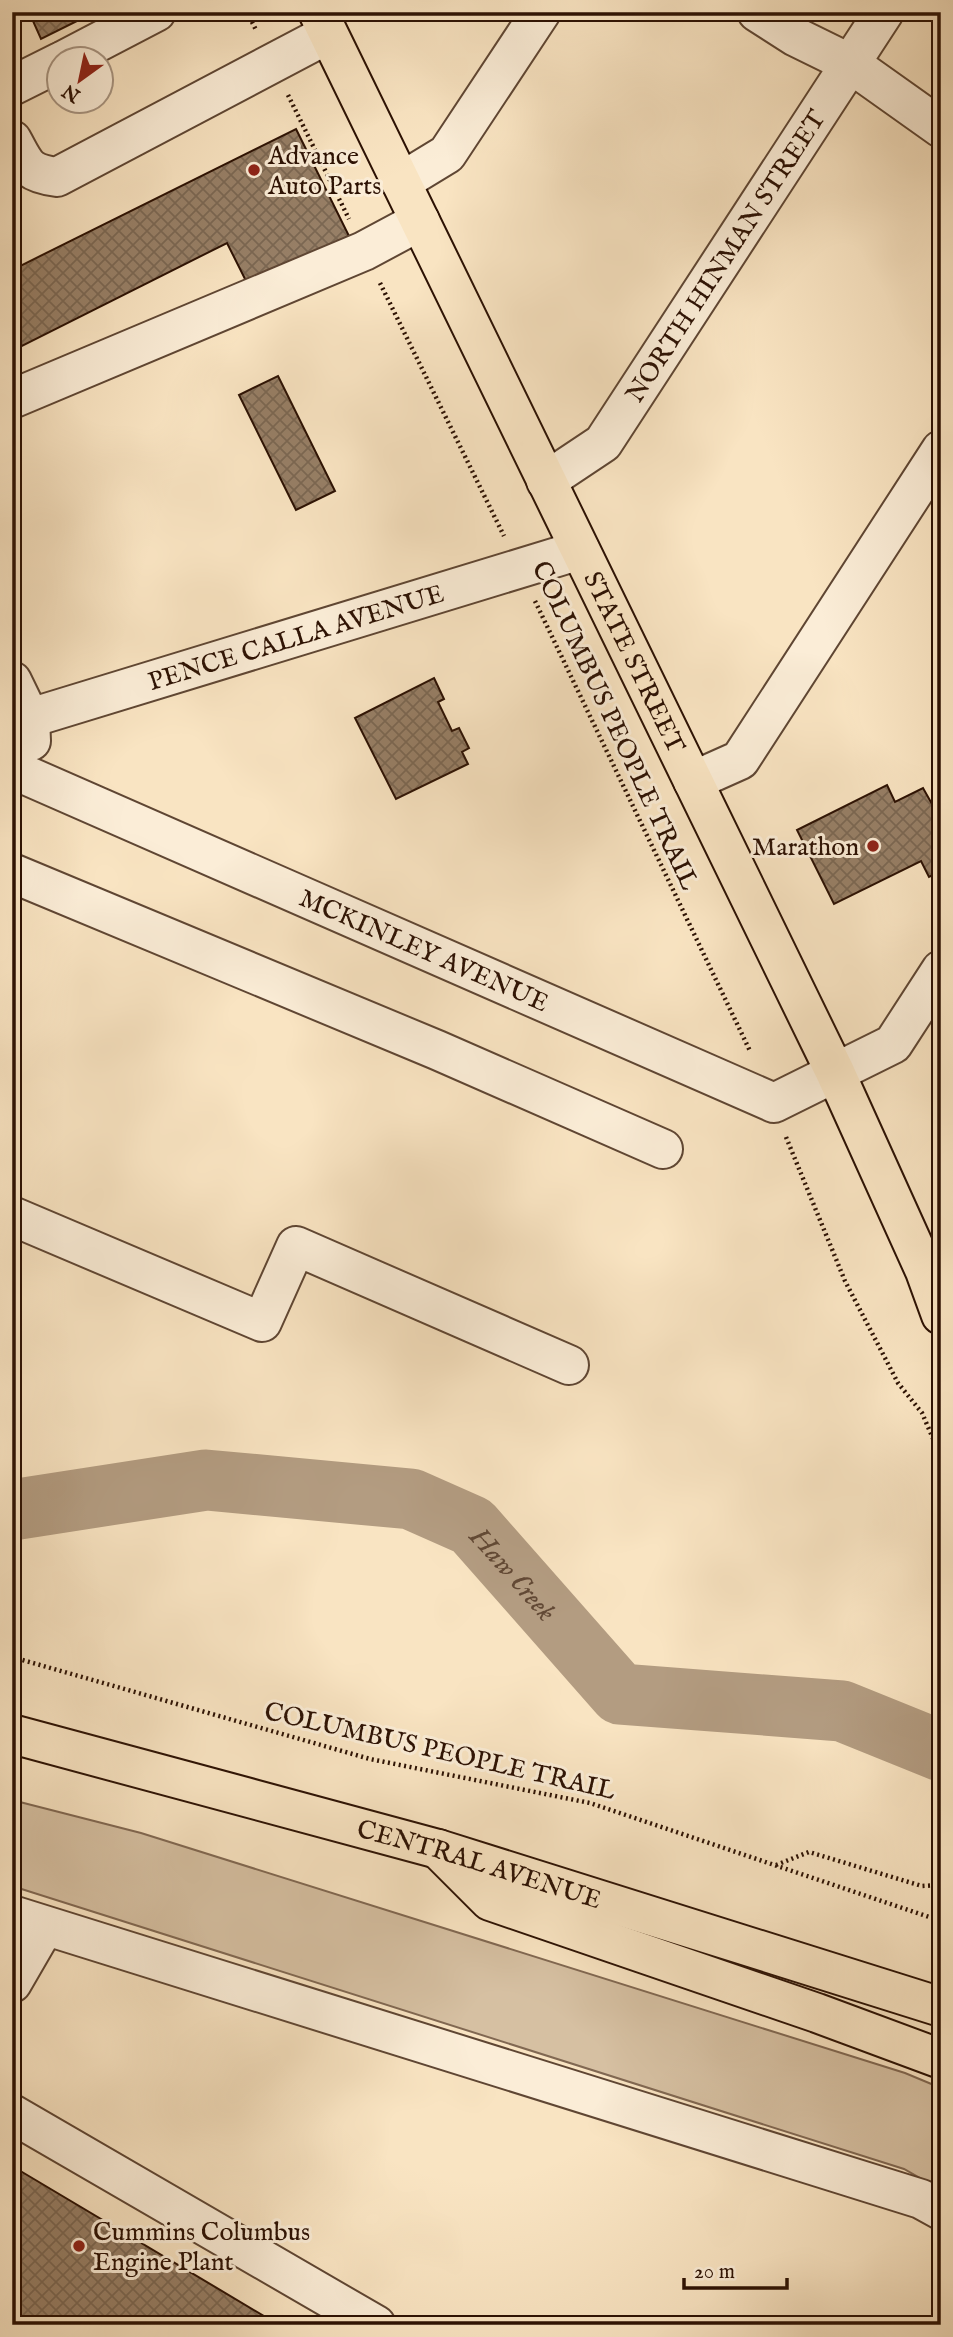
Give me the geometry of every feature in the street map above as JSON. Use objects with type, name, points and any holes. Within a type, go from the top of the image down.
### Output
[{"type":"main road","name":"STATE STREET","points":[[323,23],[933,1268],[941,1315]]},
{"type":"main road","name":"CENTRAL AVENUE","points":[[12,1734],[438,1849],[941,2007]]},
{"type":"main road","points":[[438,1849],[490,1900],[817,2013],[941,2059]]},
{"type":"street","points":[[91,46],[156,12]]},
{"type":"street","points":[[401,182],[447,154],[541,12]]},
{"type":"street","points":[[757,12],[796,37],[851,64],[941,128]]},
{"type":"street","name":"NORTH HINMAN STREET","points":[[546,481],[603,443],[884,12]]},
{"type":"street","points":[[12,140],[28,169],[39,175],[57,177],[272,63],[323,23]]},
{"type":"street","points":[[12,86],[46,69]]},
{"type":"street","points":[[12,399],[365,251],[420,221]]},
{"type":"street","points":[[693,781],[740,760],[941,450]]},
{"type":"street","name":"PENCE CALLA AVENUE","points":[[21,722],[580,550]]},
{"type":"street","points":[[12,681],[21,722],[22,773]]},
{"type":"street","name":"MCKINLEY AVENUE","points":[[22,773],[774,1102]]},
{"type":"street","points":[[12,873],[389,1030],[663,1149]]},
{"type":"street","points":[[774,1102],[893,1044],[941,970]]},
{"type":"street","points":[[12,1216],[261,1322],[296,1246],[569,1365]]},
{"type":"street","points":[[12,1983],[29,1920],[898,2191],[922,2199],[941,2210]]},
{"type":"street","points":[[12,2114],[376,2325]]},
{"type":"path","name":"COLUMBUS PEOPLE TRAIL","points":[[247,12],[520,570],[750,1053]]},
{"type":"path","points":[[774,1102],[845,1281],[898,1383],[922,1413],[941,1457]]},
{"type":"path","name":"COLUMBUS PEOPLE TRAIL","points":[[12,1657],[370,1759],[590,1803],[941,1921]]},
{"type":"path","points":[[775,1866],[809,1852],[922,1886],[941,1885]]},
{"type":"shaded area","points":[[12,1800],[141,1833],[905,2073],[941,2088],[941,2190],[904,2169],[12,1886]]},
{"type":"building","points":[[29,12],[95,12],[41,39]]},
{"type":"building","points":[[296,129],[349,236],[248,285],[227,243],[12,351],[12,270]]},
{"type":"building","points":[[278,376],[335,491],[296,510],[239,395]]},
{"type":"building","points":[[434,678],[444,699],[438,702],[452,731],[459,728],[469,748],[462,752],[468,764],[396,799],[355,718]]},
{"type":"building","name":"Marathon","points":[[887,785],[895,802],[923,788],[941,820],[941,871],[929,877],[921,861],[834,904],[797,830]]},
{"type":"building","name":"Cummins Columbus Engine Plant","points":[[12,2166],[279,2325],[12,2325]]},
{"type":"waterway","name":"Haw Creek","points":[[12,1510],[206,1480],[411,1499],[472,1526],[620,1694],[842,1711],[941,1751]]},
{"type":"place","name":"Advance Auto Parts","points":[[254,170]]},
{"type":"place","name":"Marathon","points":[[873,846]]},
{"type":"place","name":"Cummins Columbus Engine Plant","points":[[79,2246]]}]
